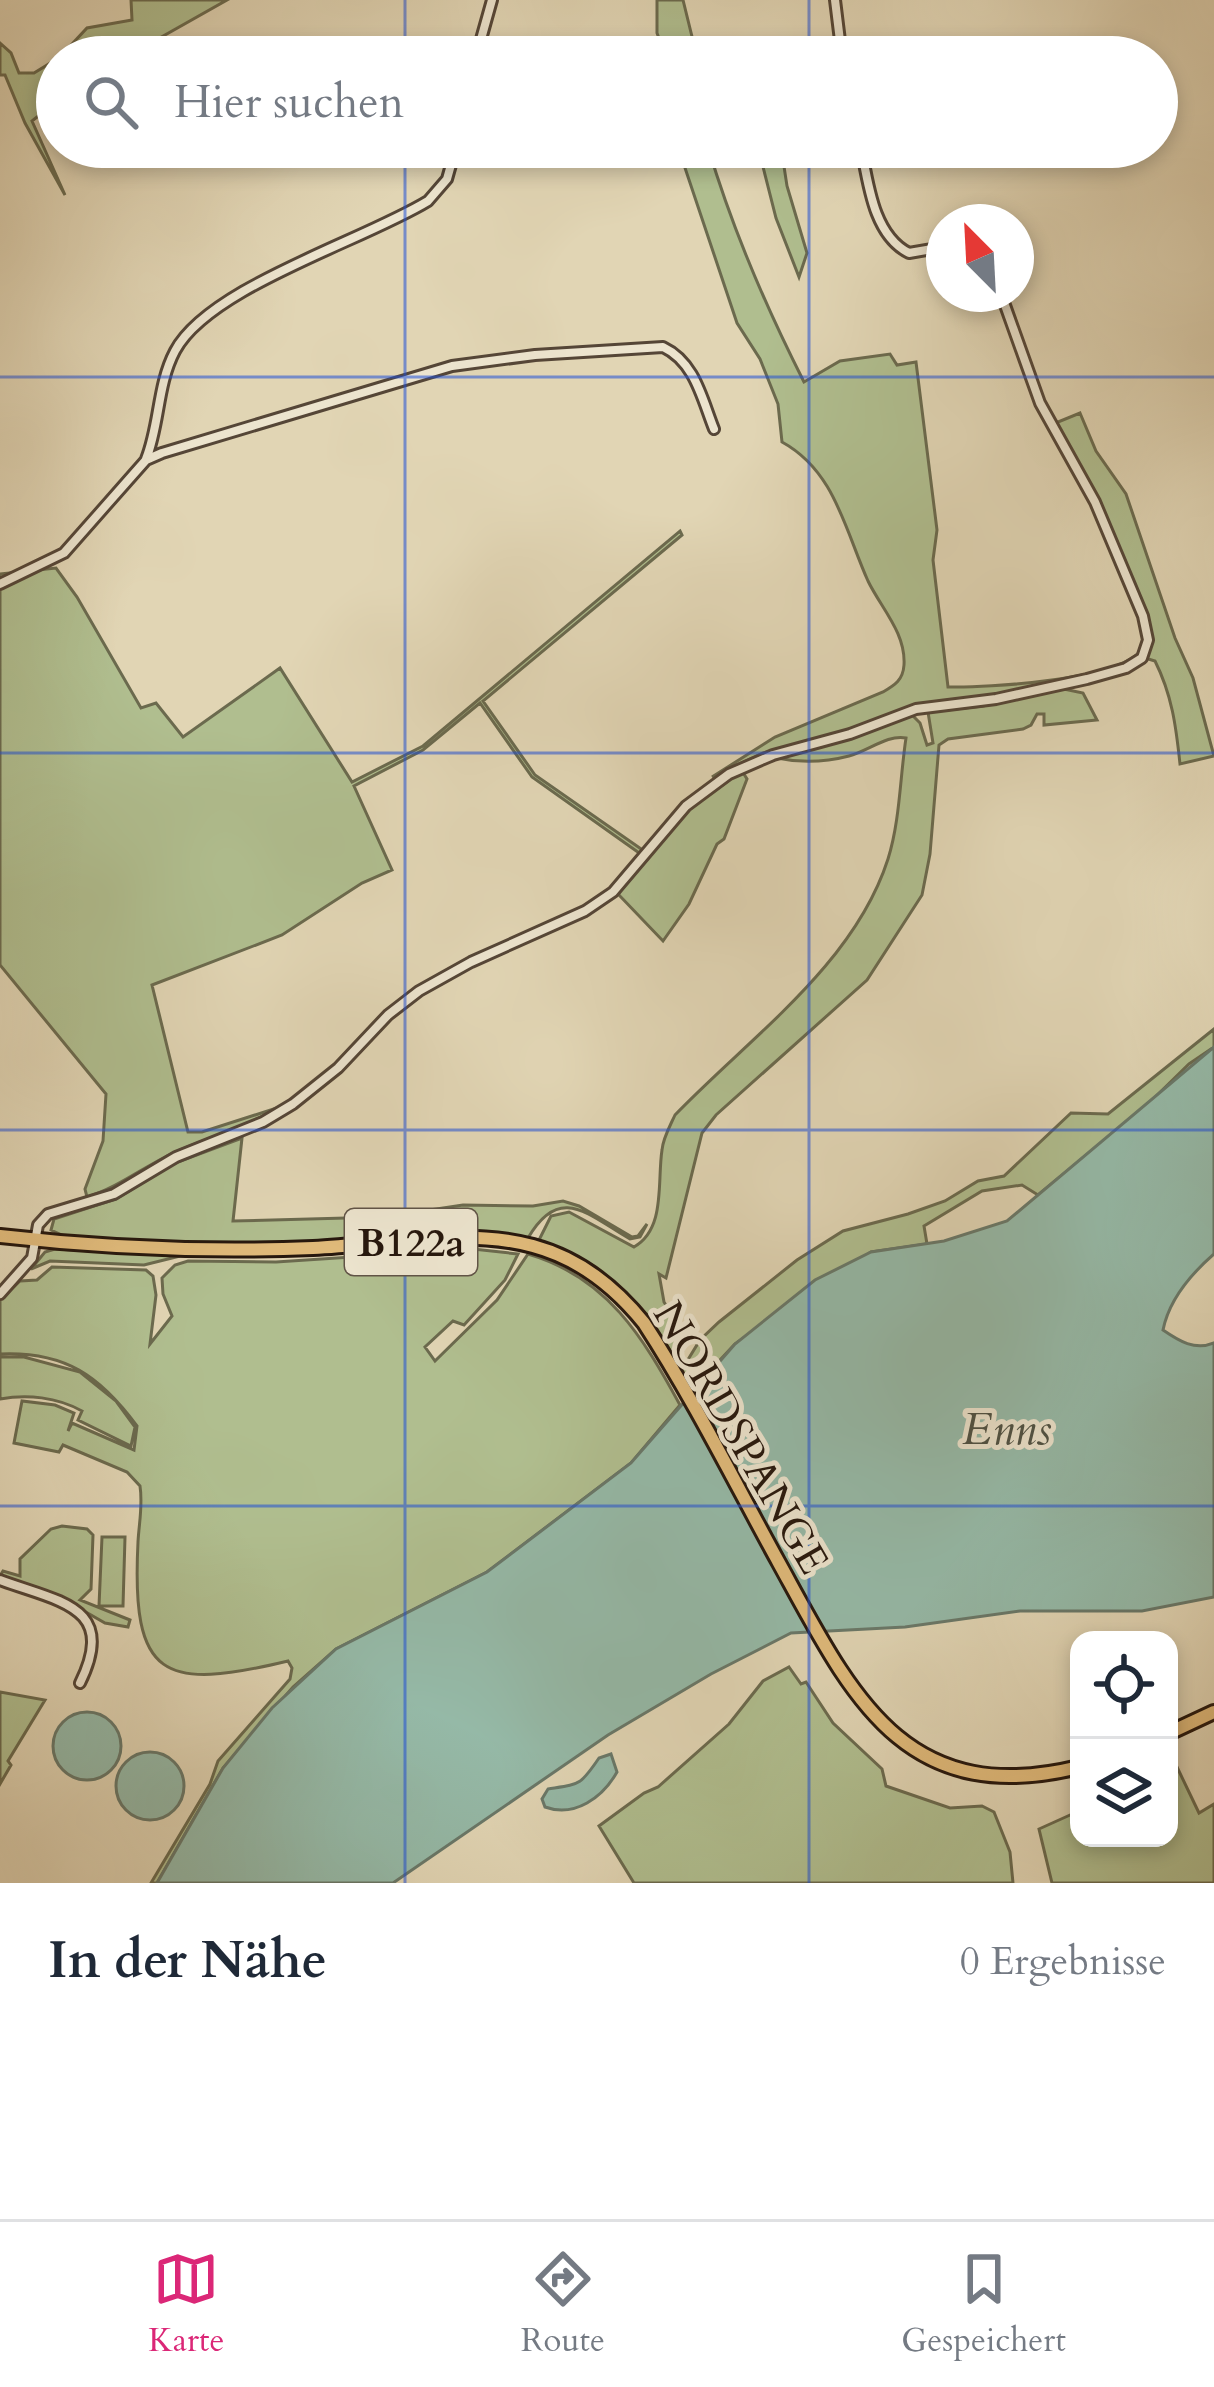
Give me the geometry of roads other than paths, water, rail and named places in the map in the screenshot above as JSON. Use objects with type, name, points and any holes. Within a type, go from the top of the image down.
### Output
[{"type":"main road","name":"NORDSPANGE","points":[[0,1237],[206,1250],[471,1238],[516,1242],[551,1252],[602,1280],[632,1308],[669,1364],[837,1668],[879,1723],[934,1760],[969,1771],[1010,1776],[1070,1768]]},
{"type":"main road","points":[[1178,1728],[1214,1712]]},
{"type":"street","points":[[482,36],[492,0]]},
{"type":"street","points":[[835,0],[839,36]]},
{"type":"street","points":[[146,460],[166,372],[194,326],[235,298],[428,201],[448,179],[450,168]]},
{"type":"street","points":[[865,168],[871,197],[888,236],[909,253],[926,250]]},
{"type":"street","points":[[0,1294],[28,1266],[40,1220],[53,1211],[114,1194],[176,1157],[263,1122],[293,1104],[338,1068],[388,1016],[436,980],[599,903],[625,882],[686,806],[729,774],[773,754],[850,734],[916,709],[996,699],[1087,679],[1137,662],[1148,646],[1148,634],[1095,502],[1040,403],[1007,312]]},
{"type":"street","points":[[0,584],[64,554],[146,460],[452,366],[650,346],[668,349],[686,365],[714,429]]},
{"type":"street","points":[[0,1580],[70,1607],[89,1622],[95,1644],[80,1682]]},
{"type":"water","name":"Enns","points":[[1214,1047],[1214,1254],[1182,1288],[1163,1330],[1194,1345],[1214,1343],[1214,1597],[1142,1611],[1020,1611],[905,1627],[791,1633],[608,1735],[393,1883],[157,1883],[223,1768],[272,1708],[336,1649],[487,1572],[631,1463],[735,1344],[815,1280],[871,1252],[944,1241],[1007,1221]]},
{"type":"water","points":[[87,1712],[111,1722],[121,1746],[111,1770],[87,1780],[63,1770],[53,1746],[63,1722]]},
{"type":"water","points":[[150,1752],[174,1762],[184,1786],[174,1810],[150,1820],[126,1810],[116,1786],[126,1762]]},
{"type":"water","points":[[611,1754],[617,1772],[596,1797],[567,1810],[545,1807],[542,1799],[548,1789],[578,1782],[599,1758]]}]
